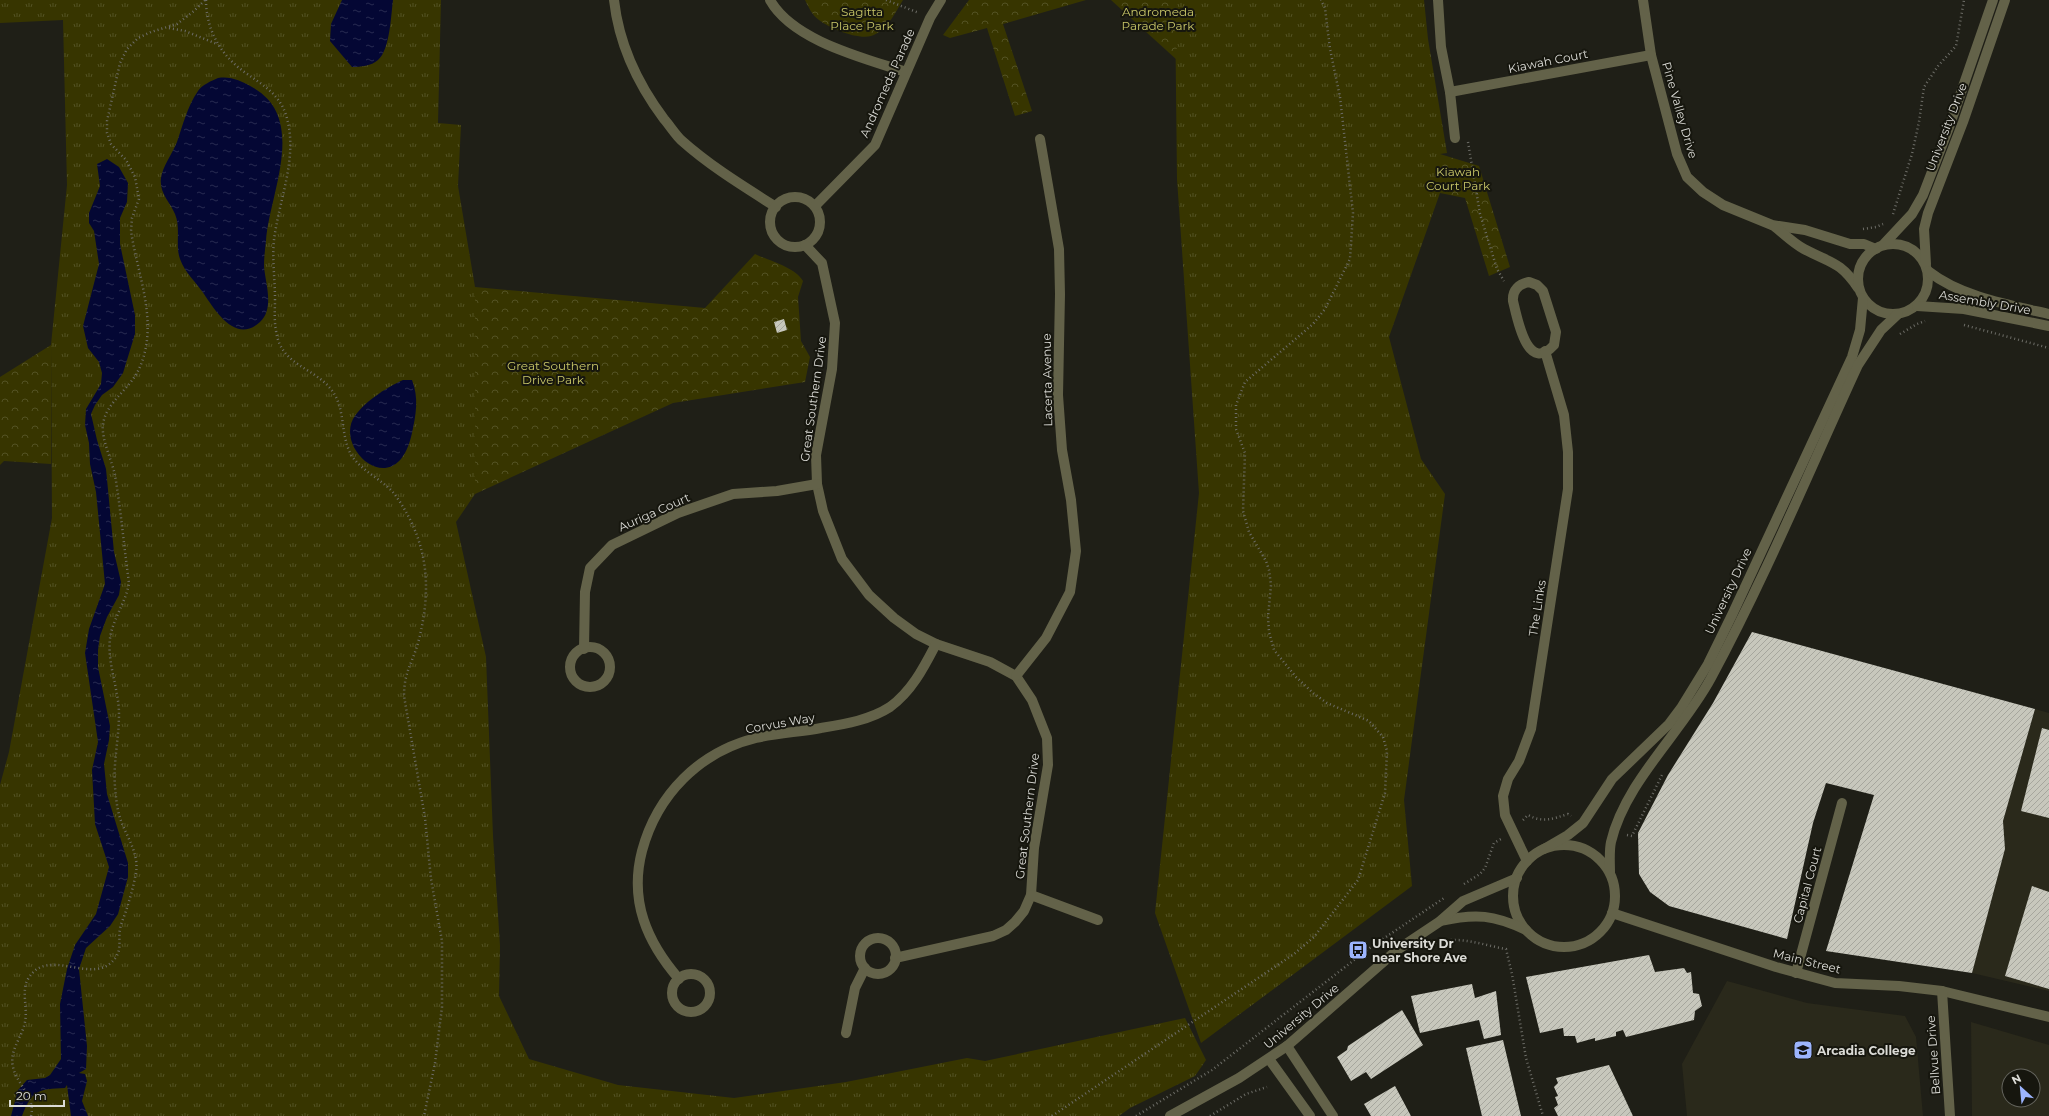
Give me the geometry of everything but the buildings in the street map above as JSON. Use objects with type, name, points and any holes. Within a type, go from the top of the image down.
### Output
[{"type":"street","points":[[614,0],[623,42],[634,72],[650,100],[680,139],[717,168],[776,207]]},
{"type":"street","points":[[770,0],[785,18],[811,37],[841,51],[906,72]]},
{"type":"street","name":"Andromeda Parade","points":[[815,206],[875,145],[930,18],[941,0]]},
{"type":"street","points":[[1438,0],[1441,47],[1450,92],[1455,138]]},
{"type":"street","name":"Pine Valley Drive","points":[[1643,0],[1651,55],[1677,154],[1687,177],[1703,192],[1723,205],[1772,225],[1805,230],[1850,244],[1864,244],[1879,247]]},
{"type":"street","name":"University Drive","points":[[1879,247],[1912,214],[1923,195],[1948,130],[1993,0]]},
{"type":"street","name":"University Drive","points":[[1927,267],[1924,230],[1928,213],[1963,122],[2005,0]]},
{"type":"street","name":"Kiawah Court","points":[[1450,92],[1651,55]]},
{"type":"street","name":"Lacerta Avenue","points":[[1016,676],[1046,638],[1070,592],[1076,551],[1072,500],[1062,450],[1058,395],[1060,294],[1059,249],[1040,139]]},
{"type":"street","points":[[795,197],[809,201],[815,206],[820,220],[820,228],[812,241],[805,245],[789,246],[775,237],[770,222],[776,207],[781,202],[795,197]]},
{"type":"street","name":"Pine Valley Drive","points":[[1772,225],[1803,248],[1841,267],[1848,273],[1861,294]]},
{"type":"street","name":"Great Southern Drive","points":[[805,245],[822,263],[835,323],[832,369],[816,455],[817,484],[823,511],[842,559],[869,595],[894,618],[916,634],[936,644],[990,662],[1016,676],[1032,700],[1047,738],[1048,765],[1034,848],[1031,895],[1024,911],[1015,922],[1000,933],[960,944],[895,958]]},
{"type":"street","points":[[1903,245],[1920,256],[1927,267],[1927,290],[1917,306],[1898,314],[1878,311],[1869,306],[1861,294],[1858,279],[1860,267],[1866,256],[1879,247],[1903,245]]},
{"type":"street","name":"Assembly Drive","points":[[1927,267],[1936,277],[1969,293],[2005,304],[2049,314]]},
{"type":"street","points":[[1529,282],[1537,285],[1543,291],[1557,336],[1554,345],[1545,352],[1534,351],[1525,343],[1513,301],[1514,292],[1520,285],[1529,282]]},
{"type":"street","name":"University Drive","points":[[1544,850],[1568,835],[1583,823],[1612,779],[1669,724],[1681,708],[1708,664],[1736,608],[1852,357],[1860,330],[1861,294]]},
{"type":"street","name":"Assembly Drive","points":[[1917,306],[1964,309],[2049,326]]},
{"type":"street","name":"University Drive","points":[[1610,872],[1610,844],[1618,816],[1633,790],[1710,679],[1740,621],[1858,365],[1881,330],[1898,314]]},
{"type":"street","name":"The Links","points":[[1527,861],[1505,815],[1503,796],[1508,779],[1519,761],[1530,729],[1568,489],[1568,452],[1564,415],[1545,352]]},
{"type":"street","name":"Auriga Court","points":[[584,648],[585,592],[590,568],[612,545],[678,513],[733,494],[777,491],[817,484]]},
{"type":"street","name":"Corvus Way","points":[[679,979],[662,958],[649,936],[640,908],[639,885],[641,856],[647,832],[662,804],[680,781],[701,762],[728,748],[756,738],[844,724],[871,717],[890,707],[907,692],[923,669],[936,644]]},
{"type":"street","name":"Capital Court","points":[[1796,973],[1842,803]]},
{"type":"street","points":[[1558,845],[1581,848],[1601,860],[1610,872],[1616,900],[1612,913],[1603,928],[1590,940],[1574,946],[1557,946],[1541,941],[1527,930],[1519,919],[1514,906],[1514,892],[1517,878],[1527,861],[1544,850],[1558,845]]},
{"type":"street","name":"University Drive","points":[[1170,1116],[1239,1078],[1287,1046],[1397,950],[1439,922],[1463,901],[1517,878]]},
{"type":"street","points":[[1031,895],[1098,920]]},
{"type":"street","name":"Main Street","points":[[1612,913],[1796,973],[1835,983],[1899,986],[1942,991],[2049,1017]]},
{"type":"street","name":"University Drive","points":[[1439,922],[1464,916],[1502,919],[1527,930]]},
{"type":"street","points":[[877,938],[888,942],[895,951],[895,958],[894,963],[886,972],[874,973],[864,968],[861,963],[860,952],[862,946],[872,939],[877,938]]},
{"type":"street","points":[[846,1033],[855,988],[864,968]]},
{"type":"street","name":"Bellvue Drive","points":[[1942,991],[1950,1116]]},
{"type":"street","points":[[1287,1046],[1333,1116]]},
{"type":"street","points":[[1269,1059],[1310,1116]]},
{"type":"path","points":[[31,1116],[31,1102],[16,1075],[12,1055],[26,1022],[27,981],[36,970],[42,966],[51,964],[97,968],[106,965],[116,958],[120,949],[120,927],[127,909],[137,870],[136,858],[118,811],[115,788],[114,765],[119,714],[109,648],[111,633],[127,596],[129,583],[114,475],[102,427],[104,416],[110,406],[124,392],[137,373],[142,359],[148,330],[146,305],[131,231],[132,218],[139,199],[135,176],[126,160],[111,144],[107,132],[107,120],[117,76],[127,49],[138,38],[165,28],[185,18],[206,0]]},
{"type":"path","points":[[206,0],[209,21],[217,44]]},
{"type":"path","points":[[886,0],[930,18]]},
{"type":"path","points":[[1052,1116],[1294,954],[1314,937],[1358,880],[1384,793],[1387,751],[1383,737],[1369,721],[1328,703],[1313,693],[1296,677],[1274,650],[1269,632],[1268,617],[1271,585],[1269,570],[1266,561],[1249,532],[1243,511],[1245,453],[1236,429],[1236,405],[1245,382],[1313,324],[1325,309],[1350,259],[1353,206],[1340,97],[1330,49],[1325,8],[1321,0]]},
{"type":"path","points":[[1890,220],[1912,154],[1919,122],[1924,86],[1938,66],[1956,46],[1964,0]]},
{"type":"path","points":[[165,28],[175,28],[185,31],[217,44],[241,69],[274,94],[281,103],[288,124],[290,158],[274,242],[275,316],[279,343],[293,361],[323,382],[334,394],[342,412],[343,428],[351,455],[366,471],[387,486],[397,496],[420,540],[426,571],[424,611],[418,644],[404,678],[404,696],[424,810],[431,879],[442,941],[442,1007],[435,1063],[424,1116]]},
{"type":"path","points":[[1454,126],[1462,131],[1469,144],[1480,214],[1500,276],[1514,292]]},
{"type":"path","points":[[1850,244],[1862,229],[1876,227],[1883,224]]},
{"type":"path","points":[[1894,339],[1904,330],[1926,321]]},
{"type":"path","points":[[1958,323],[2049,348]]},
{"type":"path","points":[[1614,832],[1632,836],[1667,766]]},
{"type":"path","points":[[1462,885],[1480,874],[1489,859],[1494,843],[1512,830],[1528,815],[1537,820],[1549,821],[1568,814],[1583,823]]},
{"type":"path","points":[[1136,1116],[1212,1070],[1371,947],[1449,894]]},
{"type":"path","points":[[1431,946],[1436,942],[1454,939],[1471,941],[1506,949],[1512,974],[1526,1058],[1543,1116]]},
{"type":"path","points":[[1210,1116],[1246,1094],[1267,1087]]},
{"type":"shaded area","points":[[2035,709],[2049,713],[2049,991],[1972,973],[2005,849],[2003,821]]},
{"type":"shaded area","name":"Arcadia College","points":[[1727,981],[1807,1003],[1905,1016],[1916,1037],[1923,1116],[1687,1116],[1682,1064]]},
{"type":"shaded area","points":[[1971,1022],[2049,1045],[2049,1116],[1972,1116]]},
{"type":"green space","points":[[0,0],[441,0],[438,123],[461,125],[458,186],[475,287],[475,494],[456,522],[486,657],[493,836],[500,946],[499,996],[529,1059],[618,1085],[734,1098],[846,1082],[967,1058],[985,1061],[1185,1018],[1206,1060],[1195,1076],[1130,1108],[1119,1116],[0,1116],[0,785],[9,752],[52,518],[51,345],[67,185],[63,20],[0,23]]},
{"type":"green space","name":"Sagitta Place Park","points":[[805,0],[903,0],[894,16],[882,30],[877,34],[865,37],[851,35],[836,30],[824,23],[813,14]]},
{"type":"green space","name":"Andromeda Parade Park","points":[[969,0],[1086,0],[1003,24],[1032,111],[1015,116],[987,28],[950,38],[943,35]]},
{"type":"green space","name":"Andromeda Parade Park","points":[[1111,0],[1175,0],[1177,60]]},
{"type":"green space","points":[[1175,0],[1424,0],[1428,39],[1447,153],[1440,154],[1440,193],[1389,337],[1421,459],[1445,494],[1404,800],[1412,886],[1201,1043],[1155,913],[1199,493],[1177,179]]},
{"type":"green space","name":"Kiawah Court Park","points":[[1440,154],[1479,166],[1510,267],[1489,276],[1465,198],[1440,193]]},
{"type":"green space","name":"Great Southern Drive Park","points":[[755,254],[788,268],[803,281],[798,297],[801,341],[810,357],[805,382],[673,403],[475,494],[475,287],[705,308]]},
{"type":"green space","points":[[51,345],[51,464],[4,461],[0,465],[0,377]]},
{"type":"water","points":[[342,0],[393,0],[389,32],[385,49],[378,60],[372,64],[352,67],[330,41],[331,24]]},
{"type":"water","points":[[218,78],[232,78],[240,81],[252,87],[269,101],[279,118],[282,137],[282,158],[269,222],[265,254],[264,266],[268,295],[267,310],[265,316],[260,322],[251,328],[243,329],[235,328],[221,317],[185,269],[180,259],[178,248],[177,219],[163,193],[161,183],[163,170],[177,142],[194,97],[202,87]]},
{"type":"water","points":[[107,159],[119,167],[128,183],[127,202],[120,218],[120,244],[135,315],[135,334],[123,373],[113,387],[102,395],[91,414],[106,469],[114,552],[121,582],[119,595],[107,617],[100,636],[98,667],[110,726],[104,764],[107,794],[128,863],[128,877],[118,914],[110,926],[86,948],[79,969],[87,1046],[86,1069],[79,1073],[85,1074],[87,1081],[82,1101],[88,1116],[71,1116],[67,1085],[65,1088],[42,1090],[33,1096],[29,1101],[22,1116],[11,1116],[18,1090],[27,1080],[45,1078],[50,1075],[61,1059],[60,1004],[67,969],[75,945],[96,914],[109,867],[95,824],[92,770],[98,742],[85,653],[89,629],[105,584],[96,492],[90,464],[89,443],[85,425],[86,409],[101,384],[102,373],[99,362],[88,348],[83,326],[99,264],[94,231],[89,223],[89,213],[100,186],[97,164]]},
{"type":"water","points":[[403,380],[412,380],[416,393],[416,413],[412,433],[404,454],[394,465],[382,468],[370,465],[360,456],[353,445],[350,432],[353,419],[369,401],[382,391]]},
{"type":"place","name":"University Dr near Shore Ave","points":[[1358,950]]},
{"type":"place","name":"Arcadia College","points":[[1803,1050]]}]
